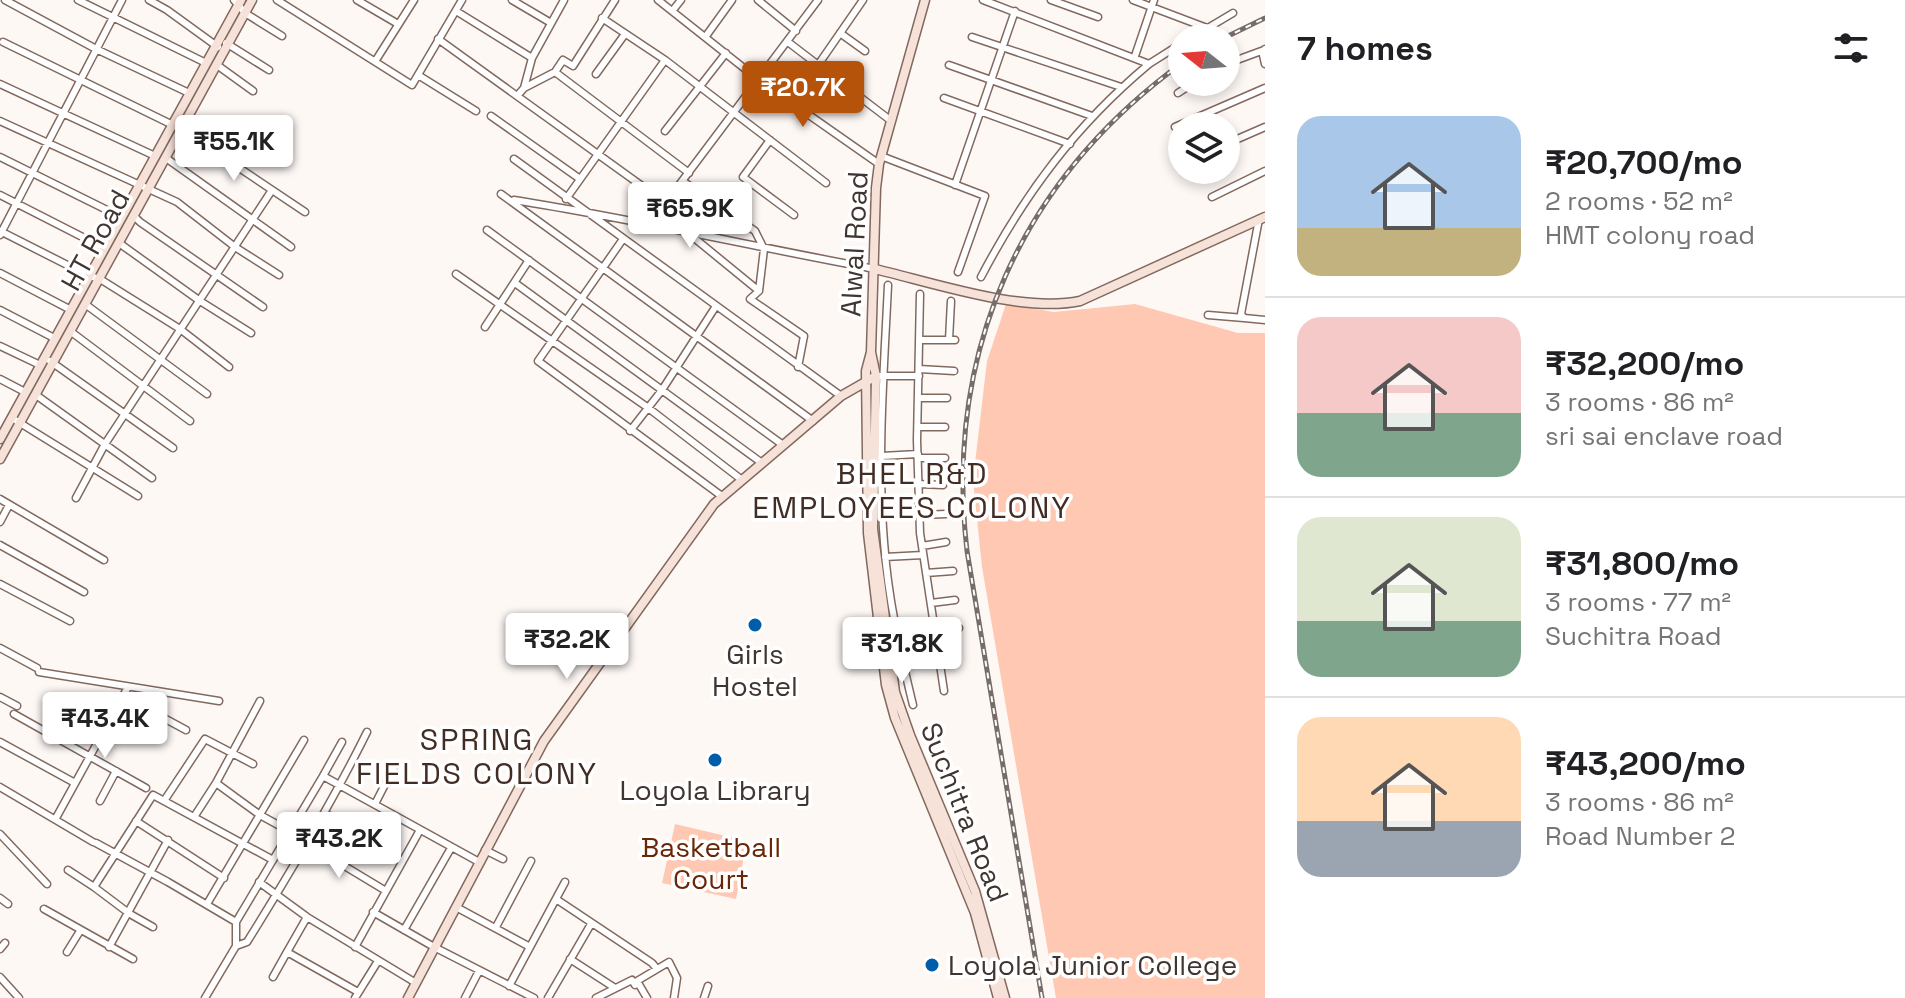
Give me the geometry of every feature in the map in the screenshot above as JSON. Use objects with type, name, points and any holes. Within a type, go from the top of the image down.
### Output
[{"type":"street","points":[[5,0],[96,49],[189,93]]},
{"type":"street","points":[[78,0],[206,63]]},
{"type":"street","points":[[122,0],[1,233],[100,279],[180,329],[229,367]]},
{"type":"street","points":[[149,0],[226,48],[269,70]]},
{"type":"street","name":"HT Road","points":[[0,439],[3,425],[16,420],[36,395],[134,216],[155,156],[217,65],[252,0]]},
{"type":"street","points":[[277,0],[412,85],[462,0]]},
{"type":"street","points":[[357,0],[398,24]]},
{"type":"street","points":[[372,8],[377,0]]},
{"type":"street","points":[[376,60],[414,0]]},
{"type":"street","points":[[512,0],[551,23]]},
{"type":"street","points":[[524,88],[532,58],[564,0]]},
{"type":"street","points":[[518,95],[524,88],[555,72],[563,60],[573,66],[615,0]]},
{"type":"street","points":[[658,0],[759,80],[880,160],[985,196],[958,272]]},
{"type":"street","points":[[673,10],[681,0]]},
{"type":"street","points":[[706,36],[732,0]]},
{"type":"street","points":[[758,0],[796,31]]},
{"type":"street","points":[[649,225],[818,0]]},
{"type":"street","points":[[818,65],[863,0]]},
{"type":"street","name":"Alwal Road","points":[[871,352],[876,188],[880,160],[925,0]]},
{"type":"street","points":[[983,0],[1135,56],[1149,64]]},
{"type":"street","points":[[1051,0],[1098,17]]},
{"type":"street","points":[[1133,0],[1153,3],[1198,24]]},
{"type":"street","points":[[238,1],[245,13],[282,36]]},
{"type":"street","name":"HT Road","points":[[0,459],[25,392],[121,217],[166,158],[189,93],[238,1]]},
{"type":"street","points":[[1135,56],[1153,3]]},
{"type":"street","points":[[456,11],[532,58]]},
{"type":"street","points":[[955,185],[1015,11]]},
{"type":"street","points":[[1214,24],[1233,13]]},
{"type":"street","points":[[602,18],[665,60],[826,183]]},
{"type":"street","points":[[840,33],[865,51]]},
{"type":"street","points":[[596,74],[625,34]]},
{"type":"street","points":[[972,37],[1121,88]]},
{"type":"street","points":[[438,39],[667,204]]},
{"type":"street","points":[[3,42],[176,126],[305,212]]},
{"type":"street","points":[[788,42],[890,120]]},
{"type":"street","points":[[1240,59],[1264,50],[1265,64]]},
{"type":"street","points":[[981,277],[1018,209],[1092,116],[1149,64],[1168,52]]},
{"type":"street","points":[[665,131],[726,53]]},
{"type":"street","points":[[566,199],[665,60]]},
{"type":"street","points":[[217,65],[253,91]]},
{"type":"street","points":[[949,65],[1092,116]]},
{"type":"street","points":[[555,72],[689,173]]},
{"type":"street","points":[[418,75],[476,111]]},
{"type":"street","points":[[0,84],[155,156]]},
{"type":"street","points":[[1210,112],[1265,88]]},
{"type":"street","points":[[944,98],[1070,144]]},
{"type":"street","points":[[491,116],[580,179]]},
{"type":"street","points":[[0,121],[177,202],[235,247],[279,275]]},
{"type":"street","points":[[1240,138],[1265,127]]},
{"type":"street","points":[[770,140],[743,177],[794,215]]},
{"type":"street","points":[[0,157],[121,217]]},
{"type":"street","points":[[166,158],[291,247]]},
{"type":"street","points":[[514,159],[841,396]]},
{"type":"street","points":[[1212,197],[1265,171]]},
{"type":"street","points":[[684,182],[755,231],[764,249],[759,291],[750,299],[804,336],[798,367]]},
{"type":"street","points":[[76,498],[105,444],[272,190]]},
{"type":"street","points":[[501,194],[813,421]]},
{"type":"street","points":[[0,195],[104,248]]},
{"type":"street","points":[[510,199],[875,269],[1001,298],[1068,304],[1262,218]]},
{"type":"street","points":[[134,216],[263,307]]},
{"type":"street","points":[[1244,318],[1241,309],[1262,218]]},
{"type":"street","points":[[487,230],[783,445]]},
{"type":"street","points":[[691,235],[759,291]]},
{"type":"street","points":[[623,239],[538,361],[723,497]]},
{"type":"street","points":[[119,243],[251,333]]},
{"type":"street","points":[[1254,253],[1265,255]]},
{"type":"street","points":[[485,327],[529,260]]},
{"type":"street","points":[[0,273],[71,310]]},
{"type":"street","points":[[456,274],[647,407],[742,480]]},
{"type":"street","points":[[515,283],[762,463]]},
{"type":"street","points":[[888,285],[880,376],[885,557],[899,647],[913,705]]},
{"type":"street","points":[[920,294],[920,515],[923,555],[944,691]]},
{"type":"street","points":[[920,340],[952,340],[951,301]]},
{"type":"street","points":[[85,304],[207,394]]},
{"type":"street","points":[[630,431],[662,390],[716,306]]},
{"type":"street","points":[[0,310],[54,338]]},
{"type":"street","points":[[1208,315],[1265,320]]},
{"type":"street","points":[[70,331],[190,421]]},
{"type":"street","points":[[0,346],[40,365]]},
{"type":"street","name":"Suchitra Road","points":[[871,352],[880,376],[873,529],[891,674],[907,736],[971,901],[998,998]]},
{"type":"street","name":"Suchitra Road","points":[[871,352],[866,382],[869,545],[886,685],[895,718],[907,736],[975,891],[1005,998]]},
{"type":"street","points":[[44,356],[173,448]]},
{"type":"street","points":[[408,998],[544,741],[714,504],[841,396],[866,382],[880,376],[954,371]]},
{"type":"street","points":[[0,379],[25,392]]},
{"type":"street","points":[[36,395],[152,478]]},
{"type":"street","points":[[918,398],[947,398]]},
{"type":"street","points":[[16,420],[138,496]]},
{"type":"street","points":[[918,427],[945,427]]},
{"type":"street","points":[[882,456],[945,458]]},
{"type":"street","points":[[919,484],[943,485]]},
{"type":"street","points":[[0,499],[104,560]]},
{"type":"street","points":[[0,522],[9,505]]},
{"type":"street","points":[[920,515],[946,514]]},
{"type":"street","points":[[922,546],[946,542]]},
{"type":"street","points":[[0,545],[84,592]]},
{"type":"street","points":[[885,557],[923,555]]},
{"type":"street","points":[[926,573],[953,571]]},
{"type":"street","points":[[0,584],[70,621]]},
{"type":"street","points":[[931,603],[955,600]]},
{"type":"street","points":[[935,631],[959,628]]},
{"type":"street","points":[[899,647],[937,643]]},
{"type":"street","points":[[0,648],[38,670],[219,701]]},
{"type":"street","points":[[56,818],[128,687]]},
{"type":"street","points":[[123,696],[186,730]]},
{"type":"street","points":[[0,697],[17,706]]},
{"type":"street","points":[[194,817],[260,701]]},
{"type":"street","points":[[14,714],[146,788]]},
{"type":"street","points":[[236,946],[247,942],[308,844],[367,732]]},
{"type":"street","points":[[164,801],[202,741],[209,739],[253,764]]},
{"type":"street","points":[[207,904],[304,740]]},
{"type":"street","points":[[0,742],[75,783]]},
{"type":"street","points":[[205,998],[236,946],[236,922],[342,742]]},
{"type":"street","points":[[375,804],[395,765]]},
{"type":"street","points":[[100,801],[116,771]]},
{"type":"street","points":[[323,776],[479,862]]},
{"type":"street","points":[[216,783],[260,815],[291,832]]},
{"type":"street","points":[[0,787],[236,922]]},
{"type":"street","points":[[94,887],[153,795],[273,860]]},
{"type":"street","points":[[325,813],[402,861]]},
{"type":"street","points":[[136,821],[224,878]]},
{"type":"street","points":[[355,947],[420,830]]},
{"type":"street","points":[[0,834],[47,884]]},
{"type":"street","points":[[109,947],[130,914],[168,840]]},
{"type":"street","points":[[308,844],[386,891]]},
{"type":"street","points":[[404,930],[451,848]]},
{"type":"street","points":[[485,850],[503,859]]},
{"type":"street","points":[[496,927],[531,861]]},
{"type":"street","points":[[68,870],[153,927]]},
{"type":"street","points":[[259,882],[307,917],[416,983]]},
{"type":"street","points":[[509,986],[565,882]]},
{"type":"street","points":[[0,898],[8,904]]},
{"type":"street","points":[[556,899],[657,969]]},
{"type":"street","points":[[456,907],[530,947]]},
{"type":"street","points":[[44,909],[133,959]]},
{"type":"street","points":[[373,912],[534,998]]},
{"type":"street","points":[[273,977],[307,917]]},
{"type":"street","points":[[548,998],[591,924]]},
{"type":"street","points":[[67,952],[80,931]]},
{"type":"street","points":[[287,952],[357,995],[378,961]]},
{"type":"street","points":[[570,959],[615,988]]},
{"type":"street","points":[[645,998],[637,981],[669,962],[677,978],[674,998]]},
{"type":"street","points":[[465,998],[479,971]]},
{"type":"street","points":[[0,977],[19,998]]},
{"type":"street","points":[[596,998],[632,980],[645,998]]},
{"type":"street","points":[[704,998],[708,986]]},
{"type":"green space","points":[[1006,304],[1054,312],[1135,304],[1238,333],[1265,333],[1265,998],[1056,998],[982,567],[973,480],[987,361]]},
{"type":"green space","name":"Basketball Court","points":[[675,824],[747,841],[736,899],[662,883]]},
{"type":"railway","points":[[1240,30],[1265,18]]},
{"type":"railway","points":[[1042,998],[967,551],[963,478],[968,407],[982,340],[1005,277],[1037,217],[1077,161],[1125,110],[1168,75]]},
{"type":"place","name":"Girls Hostel","points":[[755,625]]},
{"type":"place","name":"Loyola Library","points":[[715,760]]},
{"type":"place","name":"Loyola Junior College","points":[[932,965]]},
{"type":"district","name":"BHEL R&D EMPLOYEES COLONY","points":[[912,491]]},
{"type":"district","name":"SPRING FIELDS COLONY","points":[[477,757]]}]
